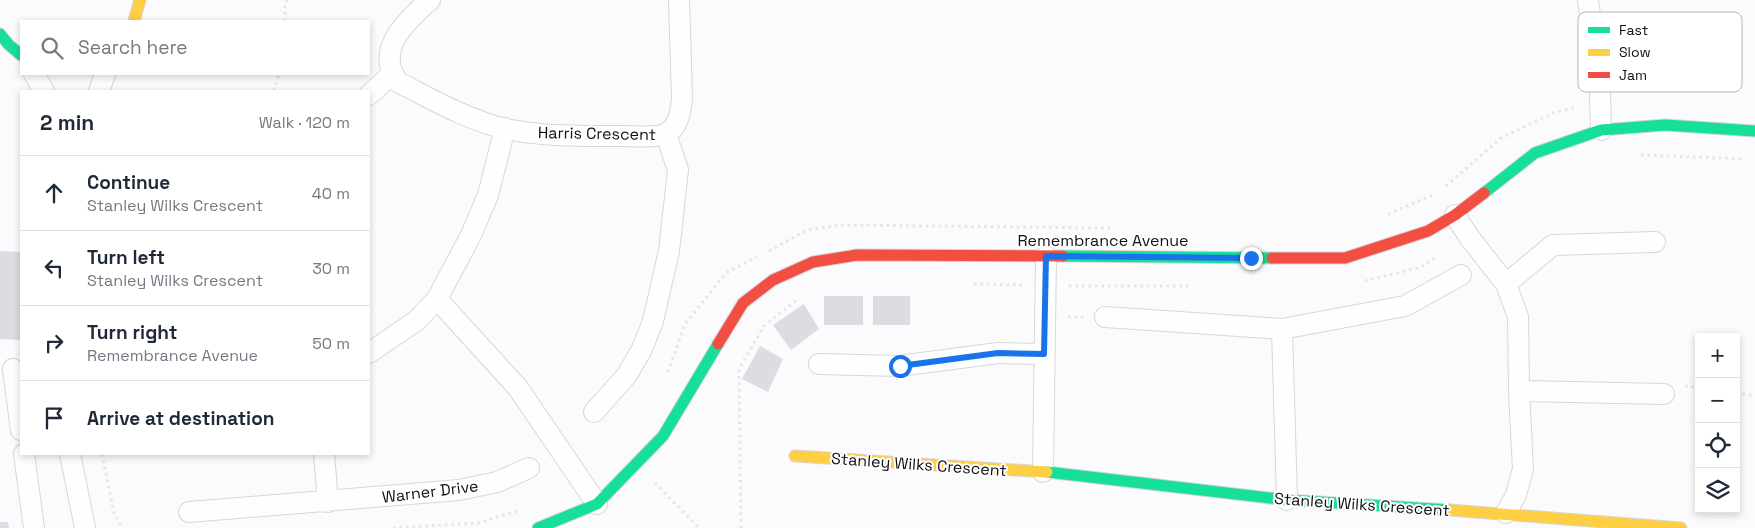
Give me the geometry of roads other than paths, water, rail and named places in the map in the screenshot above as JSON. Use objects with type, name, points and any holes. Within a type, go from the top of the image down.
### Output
[{"type":"main road","points":[[134,20],[139,5],[151,0]]},
{"type":"main road","points":[[0,34],[20,54]]},
{"type":"main road","name":"Remembrance Avenue","points":[[538,528],[597,504],[663,436],[743,303],[773,280],[813,262],[857,255],[1345,258],[1428,231],[1455,215],[1535,153],[1601,130],[1665,125],[1755,131]]},
{"type":"main road","name":"Stanley Wilks Crescent","points":[[795,456],[1043,472],[1286,500],[1506,513],[1681,528]]},
{"type":"street","points":[[370,94],[392,74],[389,54],[396,35],[430,0]]},
{"type":"street","name":"Harris Crescent","points":[[392,74],[398,82],[457,112],[506,128],[552,136],[646,136],[666,134],[676,123],[680,113],[682,98],[679,0]]},
{"type":"street","points":[[35,75],[43,90]]},
{"type":"street","points":[[99,90],[105,75]]},
{"type":"street","points":[[1600,92],[1601,130]]},
{"type":"street","points":[[370,352],[416,321],[436,300],[471,235],[488,195],[506,128]]},
{"type":"street","name":"Harris Crescent","points":[[594,412],[627,375],[642,349],[653,321],[669,251],[678,170],[666,134]]},
{"type":"street","points":[[1455,215],[1469,237],[1506,284],[1518,316],[1523,469],[1516,496],[1506,513]]},
{"type":"street","points":[[1506,284],[1553,245],[1655,242]]},
{"type":"street","points":[[1043,472],[1046,256]]},
{"type":"street","points":[[1105,316],[1282,329],[1405,306],[1460,274]]},
{"type":"street","points":[[436,300],[518,388],[597,504]]},
{"type":"street","points":[[1282,329],[1286,500]]},
{"type":"street","points":[[819,364],[900,366],[998,353],[1044,354]]},
{"type":"street","points":[[11,368],[20,424]]},
{"type":"street","points":[[1519,391],[1664,394]]},
{"type":"street","points":[[24,455],[34,528]]},
{"type":"street","points":[[70,455],[85,528]]},
{"type":"street","points":[[324,455],[328,502]]},
{"type":"street","name":"Warner Drive","points":[[189,512],[459,490],[497,482],[530,468]]}]
